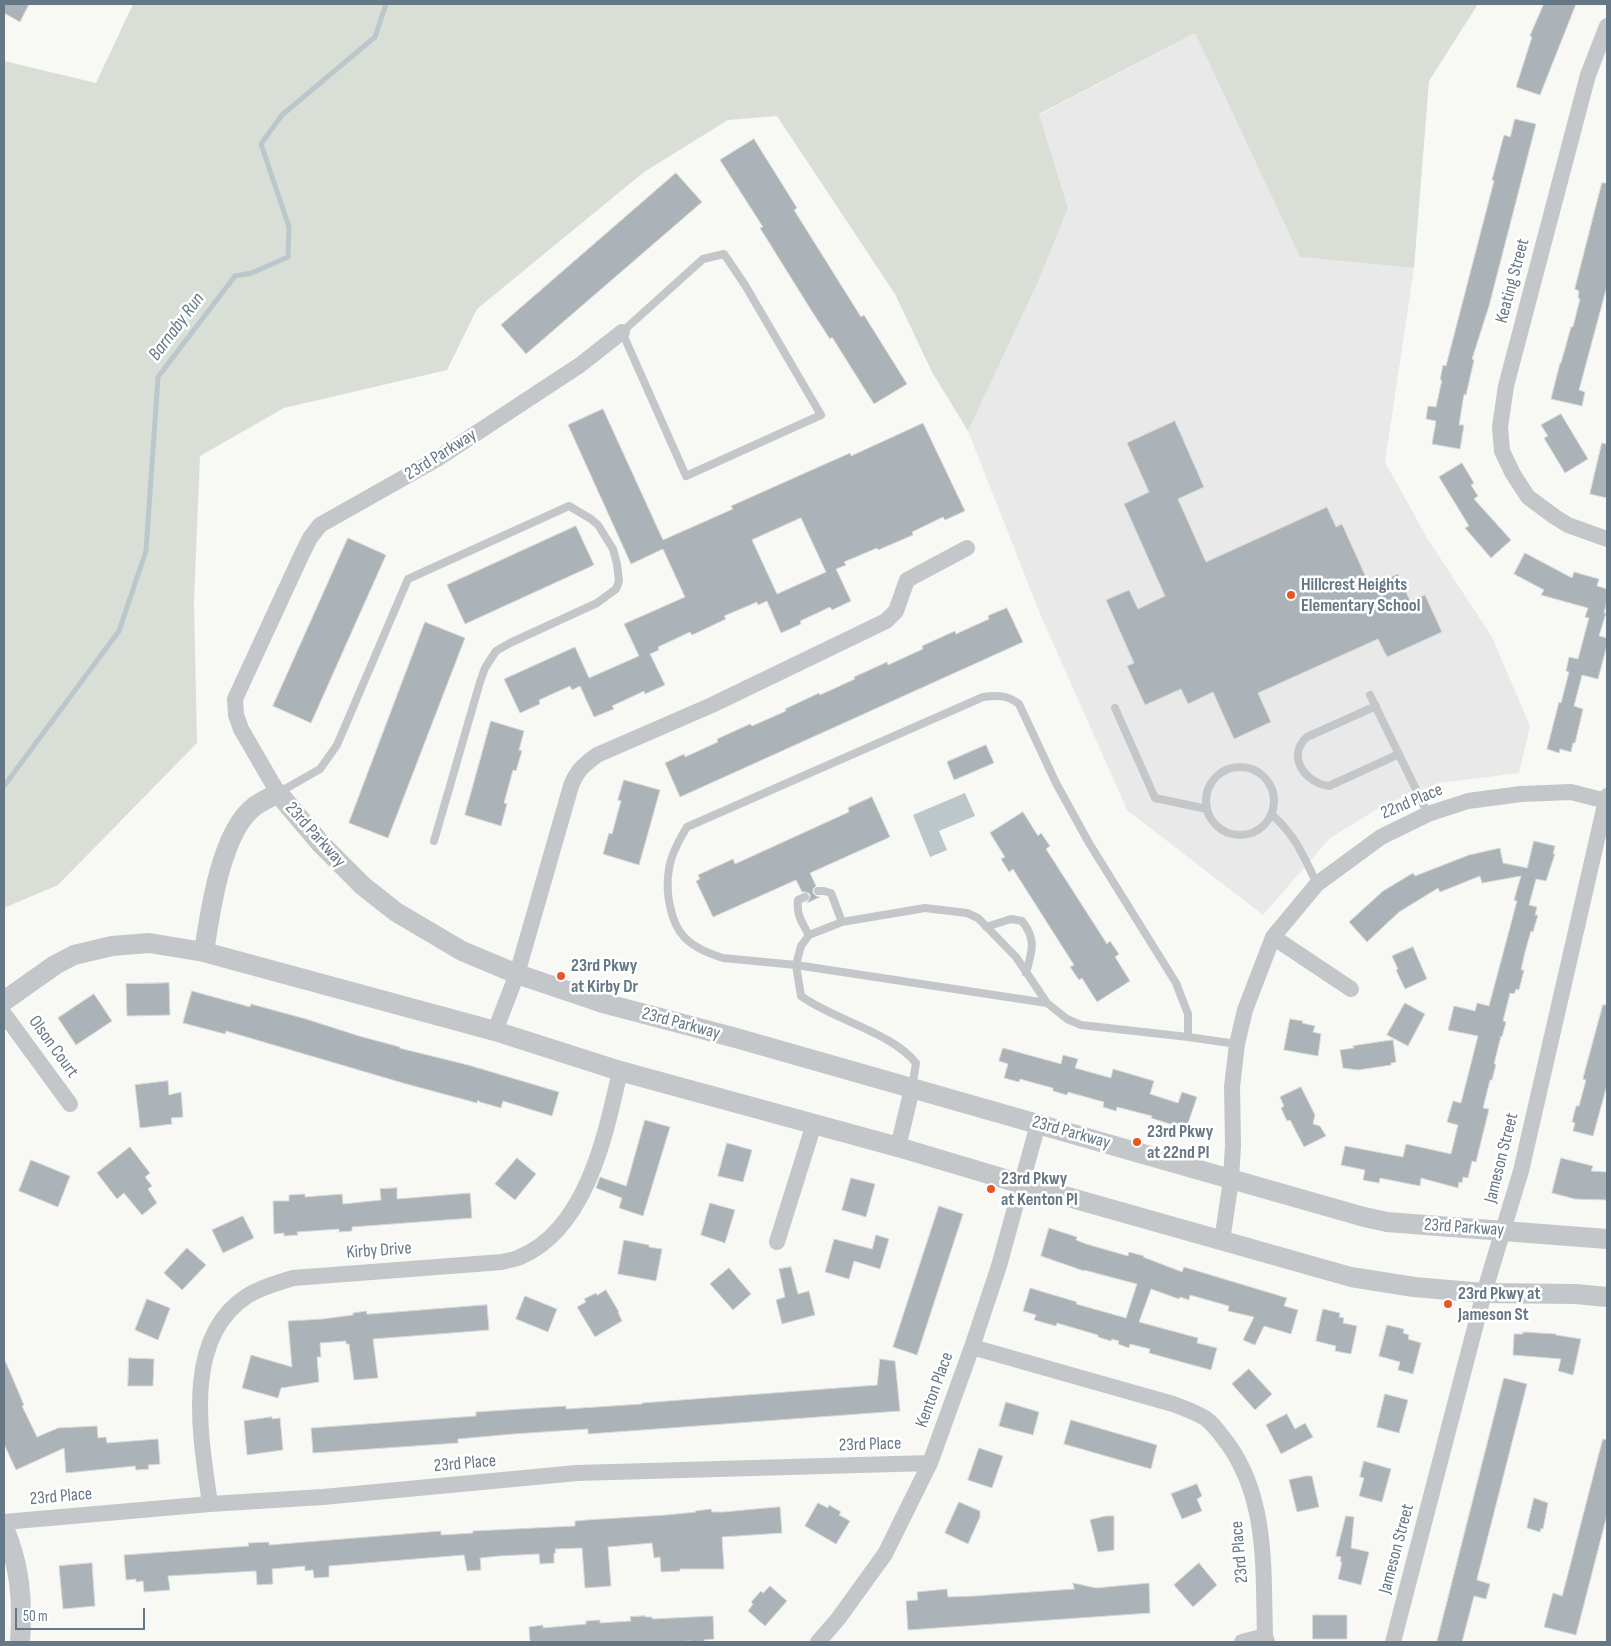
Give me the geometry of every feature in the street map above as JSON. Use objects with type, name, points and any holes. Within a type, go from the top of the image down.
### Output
[{"type":"street","name":"Keating Street","points":[[1607,26],[1588,75],[1506,386],[1500,427],[1502,451],[1513,474],[1528,497],[1568,525],[1607,539]]},
{"type":"street","name":"23rd Parkway","points":[[622,332],[580,365],[438,459],[320,525],[310,538],[302,554],[235,699],[236,715],[241,729],[278,793],[321,844],[363,886],[396,912],[454,947],[517,974],[603,1003],[736,1038],[1364,1217],[1388,1222],[1607,1239]]},
{"type":"street","points":[[495,1032],[517,974],[570,786],[583,765],[597,755],[719,702],[886,621],[896,611],[907,580],[967,548]]},
{"type":"street","name":"22nd Place","points":[[1222,1240],[1231,1180],[1233,1145],[1232,1087],[1237,1044],[1245,1010],[1273,937],[1317,884],[1381,836],[1428,814],[1468,801],[1521,794],[1571,792],[1606,799]]},
{"type":"street","points":[[204,952],[210,911],[232,834],[254,807],[278,793]]},
{"type":"street","name":"Jameson Street","points":[[1393,1642],[1484,1293],[1521,1171],[1606,799]]},
{"type":"street","points":[[1273,937],[1351,990]]},
{"type":"street","points":[[4,1001],[54,965],[74,955],[112,946],[149,943],[204,952],[495,1032],[620,1071],[814,1124],[1351,1277],[1414,1287],[1484,1293],[1576,1294],[1607,1297]]},
{"type":"street","name":"Olson Court","points":[[4,1014],[70,1104]]},
{"type":"street","name":"Kirby Drive","points":[[210,1504],[200,1435],[203,1365],[212,1337],[221,1320],[245,1297],[257,1290],[293,1278],[502,1262],[520,1258],[539,1246],[572,1212],[583,1192],[592,1172],[610,1115],[620,1071]]},
{"type":"street","points":[[898,1148],[912,1089]]},
{"type":"street","points":[[777,1242],[814,1124]]},
{"type":"street","name":"Kenton Place","points":[[818,1642],[838,1619],[885,1554],[930,1463],[972,1347],[998,1266],[1038,1124]]},
{"type":"street","name":"23rd Place","points":[[972,1347],[1173,1404],[1190,1410],[1206,1419],[1233,1451],[1242,1467],[1255,1502],[1262,1537],[1266,1639]]},
{"type":"street","name":"23rd Place","points":[[4,1522],[210,1504],[323,1497],[577,1473],[930,1463]]},
{"type":"street","points":[[4,1528],[12,1545],[20,1577],[20,1642]]},
{"type":"street","points":[[1242,1642],[1266,1639]]},
{"type":"lane","points":[[724,254],[745,285],[821,415],[686,476],[622,332],[702,259],[724,254]]},
{"type":"lane","points":[[278,793],[320,769],[338,745],[408,580],[569,506],[592,519],[613,549],[619,581],[616,589],[597,603],[510,643],[496,651],[489,660],[480,682],[434,841]]},
{"type":"lane","points":[[1047,1003],[796,965],[722,958],[687,940],[681,934],[671,914],[668,869],[677,843],[687,827],[983,697],[998,695],[1011,698],[1019,704],[1056,784],[1089,843],[1176,983],[1188,1014],[1188,1037]]},
{"type":"lane","points":[[1370,695],[1428,814]]},
{"type":"lane","points":[[1376,706],[1307,737],[1300,743],[1298,750],[1298,759],[1301,767],[1310,778],[1322,785],[1329,786],[1399,754]]},
{"type":"lane","points":[[1115,708],[1155,798],[1207,809]]},
{"type":"lane","points":[[1238,767],[1255,771],[1268,782],[1273,798],[1271,814],[1267,822],[1253,832],[1237,835],[1228,833],[1214,824],[1207,809],[1207,792],[1210,784],[1222,772],[1238,767]]},
{"type":"lane","points":[[1271,814],[1297,842],[1317,884]]},
{"type":"lane","points":[[818,891],[824,890],[831,894],[842,922]]},
{"type":"lane","points":[[805,897],[798,900],[797,907],[798,914],[809,935]]},
{"type":"lane","points":[[912,1089],[916,1063],[908,1053],[884,1039],[814,1006],[801,996],[796,965],[801,946],[809,935],[842,922],[924,908],[935,908],[967,914],[978,918],[1016,957],[1047,1003],[1067,1019],[1081,1025],[1237,1044]]},
{"type":"lane","points":[[986,927],[1011,919],[1022,921],[1029,930],[1033,942],[1026,973]]},
{"type":"shaded area","points":[[133,4],[1478,4],[1429,81],[1414,268],[1300,257],[1195,33],[1039,114],[1068,208],[1038,282],[968,431],[932,372],[895,294],[777,116],[728,120],[644,172],[477,309],[447,370],[284,408],[200,456],[194,601],[197,743],[58,885],[4,908],[4,61],[96,83]]},
{"type":"shaded area","points":[[1195,33],[1300,257],[1414,268],[1385,462],[1427,538],[1492,637],[1530,726],[1519,773],[1439,783],[1386,804],[1330,838],[1263,915],[1127,810],[1041,616],[968,431],[1038,282],[1068,208],[1039,115]]},
{"type":"shaded area","points":[[965,793],[975,816],[939,831],[947,850],[930,857],[913,815]]},
{"type":"building","points":[[4,4],[29,4],[20,22],[4,13]]},
{"type":"building","points":[[1544,4],[1576,4],[1540,95],[1516,87],[1532,37],[1530,36]]},
{"type":"building","points":[[1515,119],[1536,124],[1489,306],[1472,359],[1474,360],[1466,395],[1464,394],[1459,425],[1464,425],[1460,449],[1432,444],[1436,421],[1426,419],[1428,406],[1436,407],[1443,365],[1446,366],[1494,181],[1492,180],[1504,135],[1510,137]]},
{"type":"building","points":[[754,139],[797,208],[794,210],[861,317],[864,315],[907,384],[874,404],[832,337],[830,339],[813,313],[760,228],[763,227],[720,160]]},
{"type":"building","points":[[676,173],[702,202],[526,354],[501,325]]},
{"type":"building","points":[[1602,183],[1607,183],[1607,286],[1579,390],[1585,392],[1582,406],[1551,399],[1580,299],[1578,298],[1579,291],[1575,289]]},
{"type":"building","points":[[603,409],[663,540],[733,509],[731,506],[850,453],[851,456],[923,423],[965,511],[945,520],[943,517],[912,532],[913,535],[844,562],[846,565],[836,569],[851,601],[832,610],[830,607],[800,621],[801,624],[781,633],[767,601],[758,605],[757,602],[724,616],[726,619],[692,635],[690,632],[658,647],[659,650],[650,654],[665,685],[645,694],[644,691],[612,706],[614,709],[594,717],[580,686],[572,690],[570,686],[539,700],[540,704],[520,713],[504,679],[575,647],[589,678],[639,656],[624,624],[685,597],[663,549],[631,564],[568,425]],"holes":[[[801,518],[826,572],[777,594],[752,540]]]},
{"type":"building","points":[[1561,414],[1588,459],[1565,473],[1544,438],[1548,436],[1541,425]]},
{"type":"building","points":[[1175,421],[1204,487],[1178,499],[1206,562],[1327,507],[1336,527],[1342,524],[1370,586],[1398,574],[1410,601],[1425,595],[1442,632],[1387,657],[1378,639],[1258,693],[1271,722],[1234,739],[1213,692],[1188,704],[1181,689],[1145,705],[1127,666],[1134,663],[1106,600],[1129,590],[1138,609],[1165,596],[1124,504],[1149,492],[1127,443]]},
{"type":"building","points":[[1602,443],[1607,444],[1607,498],[1590,494]]},
{"type":"building","points":[[1462,463],[1474,483],[1471,485],[1478,496],[1474,499],[1511,540],[1491,558],[1465,528],[1469,526],[1439,477]]},
{"type":"building","points":[[576,526],[594,565],[465,624],[447,585]]},
{"type":"building","points":[[348,538],[386,555],[311,723],[273,706]]},
{"type":"building","points":[[1525,553],[1572,578],[1574,572],[1599,579],[1597,586],[1607,589],[1604,613],[1606,613],[1599,636],[1607,638],[1607,645],[1598,679],[1582,675],[1574,706],[1583,709],[1571,752],[1560,749],[1559,753],[1547,749],[1569,672],[1566,671],[1569,657],[1578,659],[1589,618],[1585,617],[1588,608],[1541,595],[1544,590],[1514,574]]},
{"type":"building","points":[[1007,608],[1023,642],[680,797],[665,763],[684,754],[685,757],[718,742],[717,739],[786,711],[785,709],[855,679],[854,677],[887,662],[888,665],[923,649],[922,646],[955,631],[956,634],[989,619],[988,616]]},
{"type":"building","points":[[425,622],[465,638],[388,838],[349,823]]},
{"type":"building","points":[[491,721],[524,731],[519,750],[522,751],[516,771],[513,770],[504,803],[507,804],[501,826],[465,815]]},
{"type":"building","points":[[986,745],[994,763],[954,780],[947,762]]},
{"type":"building","points":[[624,780],[660,790],[639,865],[603,854],[609,833],[612,834],[621,801],[618,800]]},
{"type":"building","points":[[872,797],[890,837],[810,873],[816,886],[813,889],[813,893],[820,897],[807,903],[810,894],[802,892],[796,880],[713,917],[696,881],[700,879],[698,875],[733,859],[735,864],[849,812],[848,808]]},
{"type":"building","points":[[1023,812],[1038,836],[1041,833],[1050,846],[1046,849],[1107,944],[1110,941],[1119,954],[1115,957],[1130,981],[1097,1002],[1082,978],[1079,980],[1070,967],[1074,965],[1013,869],[1009,872],[1001,859],[1005,857],[990,833]]},
{"type":"building","points":[[1534,841],[1555,846],[1553,854],[1555,854],[1546,881],[1536,879],[1529,905],[1537,907],[1535,915],[1538,915],[1525,952],[1521,970],[1524,970],[1519,990],[1516,989],[1514,994],[1510,993],[1503,1021],[1506,1022],[1483,1108],[1489,1109],[1476,1162],[1472,1161],[1468,1178],[1463,1177],[1462,1183],[1459,1182],[1458,1188],[1421,1178],[1420,1186],[1380,1178],[1379,1183],[1363,1180],[1365,1170],[1341,1165],[1345,1146],[1403,1157],[1406,1144],[1451,1154],[1458,1125],[1447,1122],[1453,1101],[1461,1103],[1478,1036],[1448,1030],[1454,1006],[1475,1011],[1477,1003],[1489,1006],[1517,901],[1514,900],[1521,876],[1482,883],[1480,876],[1440,892],[1438,888],[1399,912],[1367,942],[1349,922],[1383,891],[1413,873],[1415,876],[1469,855],[1500,848],[1503,863],[1527,868]]},
{"type":"building","points":[[1413,947],[1427,979],[1405,989],[1392,956]]},
{"type":"building","points":[[169,983],[170,1015],[127,1016],[126,984]]},
{"type":"building","points":[[192,991],[250,1007],[251,1004],[306,1019],[399,1048],[468,1065],[559,1092],[552,1116],[503,1101],[501,1108],[478,1100],[477,1103],[226,1031],[225,1034],[183,1023]]},
{"type":"building","points":[[94,994],[112,1021],[76,1045],[58,1018]]},
{"type":"building","points":[[1405,1003],[1425,1014],[1408,1046],[1387,1035]]},
{"type":"building","points":[[1603,1005],[1607,1005],[1607,1085],[1593,1136],[1573,1131],[1575,1123],[1572,1122],[1576,1106],[1579,1106],[1586,1080],[1583,1079]]},
{"type":"building","points":[[1290,1019],[1303,1021],[1302,1023],[1315,1026],[1313,1032],[1321,1034],[1318,1056],[1284,1050]]},
{"type":"building","points":[[1393,1040],[1396,1062],[1391,1063],[1391,1065],[1358,1070],[1343,1068],[1340,1050],[1354,1048],[1353,1046]]},
{"type":"building","points":[[1003,1048],[1061,1064],[1063,1055],[1078,1059],[1075,1068],[1111,1078],[1113,1069],[1154,1081],[1150,1094],[1178,1103],[1182,1092],[1197,1097],[1186,1129],[1151,1118],[1152,1116],[1117,1107],[1116,1111],[1103,1107],[1104,1102],[1068,1092],[1067,1095],[1053,1091],[1053,1088],[1020,1079],[1019,1082],[1004,1078],[1008,1064],[999,1061]]},
{"type":"building","points":[[168,1081],[169,1095],[181,1092],[183,1117],[171,1118],[172,1124],[140,1128],[135,1085]]},
{"type":"building","points":[[1301,1087],[1315,1115],[1313,1124],[1320,1126],[1326,1136],[1304,1147],[1290,1120],[1287,1121],[1281,1108],[1284,1106],[1280,1097]]},
{"type":"building","points":[[645,1120],[670,1127],[643,1216],[619,1208],[622,1198],[596,1188],[600,1177],[626,1186]]},
{"type":"building","points":[[727,1143],[752,1150],[743,1182],[718,1176]]},
{"type":"building","points":[[130,1147],[150,1173],[145,1177],[152,1186],[148,1189],[157,1203],[142,1215],[124,1193],[117,1199],[97,1173]]},
{"type":"building","points":[[517,1158],[536,1174],[515,1200],[495,1184]]},
{"type":"building","points":[[1561,1158],[1593,1166],[1591,1171],[1607,1172],[1607,1200],[1575,1199],[1552,1193]]},
{"type":"building","points":[[31,1160],[70,1176],[58,1207],[19,1191]]},
{"type":"building","points":[[851,1178],[875,1184],[866,1217],[842,1210]]},
{"type":"building","points":[[397,1188],[397,1199],[470,1193],[472,1218],[352,1227],[352,1231],[339,1232],[339,1229],[297,1232],[298,1235],[284,1236],[284,1233],[274,1234],[273,1201],[289,1201],[289,1195],[305,1194],[305,1197],[342,1194],[343,1204],[381,1200],[380,1189]]},
{"type":"building","points":[[710,1203],[735,1210],[725,1243],[701,1235]]},
{"type":"building","points":[[939,1206],[963,1214],[917,1355],[893,1347]]},
{"type":"building","points":[[243,1216],[254,1238],[223,1253],[212,1230]]},
{"type":"building","points":[[1049,1228],[1077,1237],[1076,1240],[1086,1244],[1128,1256],[1129,1252],[1144,1256],[1182,1272],[1184,1267],[1287,1298],[1284,1306],[1298,1310],[1291,1334],[1264,1326],[1255,1345],[1243,1340],[1254,1317],[1228,1311],[1229,1306],[1190,1295],[1189,1300],[1180,1297],[1179,1299],[1151,1289],[1139,1322],[1198,1338],[1197,1343],[1217,1348],[1211,1370],[1149,1353],[1150,1349],[1130,1344],[1129,1348],[1118,1344],[1119,1341],[1112,1339],[1111,1341],[1098,1337],[1098,1335],[1057,1323],[1056,1326],[1034,1320],[1036,1315],[1023,1311],[1030,1288],[1077,1302],[1076,1304],[1126,1318],[1137,1284],[1084,1271],[1041,1256]]},
{"type":"building","points":[[876,1235],[889,1239],[880,1269],[854,1261],[849,1279],[825,1272],[834,1239],[872,1249]]},
{"type":"building","points":[[624,1240],[662,1249],[656,1281],[618,1274]]},
{"type":"building","points":[[187,1248],[206,1265],[182,1290],[164,1273]]},
{"type":"building","points":[[791,1267],[798,1294],[809,1291],[815,1315],[782,1324],[776,1300],[785,1297],[779,1269]]},
{"type":"building","points":[[729,1268],[751,1294],[733,1310],[710,1284]]},
{"type":"building","points":[[606,1290],[622,1321],[595,1337],[577,1307],[586,1302],[584,1299]]},
{"type":"building","points":[[525,1296],[557,1309],[548,1332],[516,1319]]},
{"type":"building","points":[[147,1299],[170,1308],[158,1340],[135,1330]]},
{"type":"building","points":[[487,1305],[489,1330],[373,1339],[378,1378],[354,1380],[349,1344],[346,1344],[346,1341],[320,1343],[321,1357],[317,1357],[319,1382],[281,1388],[278,1398],[242,1388],[251,1355],[292,1367],[288,1321],[323,1319],[353,1315],[353,1313],[366,1311],[367,1314]]},
{"type":"building","points":[[1323,1309],[1340,1313],[1339,1317],[1344,1318],[1343,1323],[1357,1326],[1351,1354],[1335,1351],[1336,1346],[1316,1341]]},
{"type":"building","points":[[1387,1325],[1404,1329],[1403,1333],[1409,1335],[1408,1339],[1421,1343],[1413,1374],[1398,1370],[1400,1362],[1379,1356]]},
{"type":"building","points":[[1523,1332],[1556,1334],[1581,1339],[1573,1375],[1558,1371],[1561,1359],[1513,1355],[1514,1334],[1523,1334]]},
{"type":"building","points":[[4,1358],[24,1405],[22,1406],[37,1437],[58,1428],[97,1426],[98,1438],[106,1437],[107,1443],[158,1439],[160,1464],[148,1465],[149,1469],[136,1470],[135,1466],[66,1473],[64,1448],[16,1470],[4,1444]]},
{"type":"building","points":[[129,1358],[154,1359],[153,1386],[128,1386]]},
{"type":"building","points":[[880,1359],[895,1361],[900,1411],[588,1434],[588,1429],[513,1434],[458,1439],[458,1443],[313,1453],[311,1428],[476,1416],[476,1412],[566,1406],[566,1409],[642,1404],[877,1385]]},
{"type":"building","points":[[1249,1369],[1272,1394],[1255,1410],[1232,1384]]},
{"type":"building","points":[[1504,1378],[1527,1384],[1477,1579],[1490,1584],[1486,1599],[1474,1596],[1462,1642],[1437,1642]]},
{"type":"building","points":[[1385,1394],[1408,1400],[1399,1433],[1377,1427]]},
{"type":"building","points":[[1006,1402],[1039,1412],[1033,1435],[999,1426]]},
{"type":"building","points":[[1287,1414],[1295,1429],[1305,1423],[1313,1437],[1281,1454],[1266,1425]]},
{"type":"building","points":[[272,1417],[272,1419],[280,1418],[283,1450],[247,1455],[244,1421]]},
{"type":"building","points":[[1071,1420],[1157,1445],[1151,1469],[1064,1444]]},
{"type":"building","points":[[1603,1439],[1607,1440],[1607,1515],[1576,1635],[1544,1627],[1553,1593],[1562,1596]]},
{"type":"building","points":[[979,1448],[1003,1456],[992,1488],[968,1480]]},
{"type":"building","points":[[1364,1461],[1391,1469],[1382,1502],[1359,1496],[1364,1478],[1360,1477]]},
{"type":"building","points":[[1312,1476],[1319,1507],[1297,1512],[1289,1480]]},
{"type":"building","points":[[1197,1484],[1202,1496],[1197,1499],[1202,1511],[1182,1519],[1171,1494]]},
{"type":"building","points":[[1534,1498],[1548,1503],[1543,1529],[1541,1528],[1540,1532],[1527,1528]]},
{"type":"building","points":[[959,1502],[980,1511],[980,1517],[968,1544],[945,1533]]},
{"type":"building","points":[[818,1503],[828,1508],[829,1505],[841,1512],[839,1515],[850,1521],[836,1544],[805,1526]]},
{"type":"building","points":[[780,1507],[782,1533],[722,1537],[724,1569],[680,1569],[680,1571],[661,1572],[660,1557],[654,1558],[652,1543],[608,1547],[611,1586],[585,1588],[582,1548],[555,1549],[554,1563],[540,1564],[539,1554],[480,1558],[481,1570],[467,1571],[464,1555],[329,1566],[329,1577],[314,1578],[313,1570],[305,1571],[305,1566],[272,1569],[273,1584],[257,1585],[256,1571],[168,1576],[170,1590],[144,1592],[143,1581],[136,1582],[136,1579],[126,1580],[124,1555],[249,1546],[248,1543],[269,1542],[269,1545],[441,1531],[441,1535],[473,1533],[473,1531],[575,1526],[575,1521],[666,1515],[711,1509],[712,1512],[723,1512]]},
{"type":"building","points":[[1114,1516],[1114,1550],[1098,1552],[1090,1520]]},
{"type":"building","points":[[1346,1516],[1354,1517],[1351,1548],[1369,1552],[1361,1585],[1338,1579],[1342,1562],[1340,1562],[1341,1557],[1336,1556]]},
{"type":"building","points":[[92,1563],[95,1606],[63,1609],[59,1566]]},
{"type":"building","points":[[1199,1563],[1217,1585],[1193,1607],[1174,1585]]},
{"type":"building","points":[[1073,1583],[1096,1588],[1149,1583],[1150,1613],[908,1630],[906,1601],[918,1600],[917,1592],[947,1589],[948,1597],[975,1596],[1074,1589]]},
{"type":"building","points":[[770,1586],[787,1601],[765,1626],[748,1611],[753,1604],[751,1602],[761,1591],[763,1593]]},
{"type":"building","points":[[1313,1615],[1347,1615],[1347,1639],[1313,1639]]},
{"type":"building","points":[[713,1616],[714,1639],[704,1640],[704,1642],[530,1642],[529,1627],[543,1625],[543,1628],[586,1624],[586,1621],[600,1620],[600,1623],[631,1621],[630,1617],[652,1617],[652,1619]]},
{"type":"waterway","name":"Barnaby Run","points":[[4,786],[119,631],[146,551],[158,377],[235,276],[252,273],[288,257],[289,227],[261,144],[282,115],[375,37],[386,4]]},
{"type":"place","name":"Hillcrest Heights Elementary School","points":[[1291,595]]},
{"type":"place","name":"23rd Pkwy at Kirby Dr","points":[[561,976]]},
{"type":"place","name":"23rd Pkwy at 22nd Pl","points":[[1137,1142]]},
{"type":"place","name":"23rd Pkwy at Kenton Pl","points":[[991,1189]]},
{"type":"place","name":"23rd Pkwy at Jameson St","points":[[1448,1304]]}]
